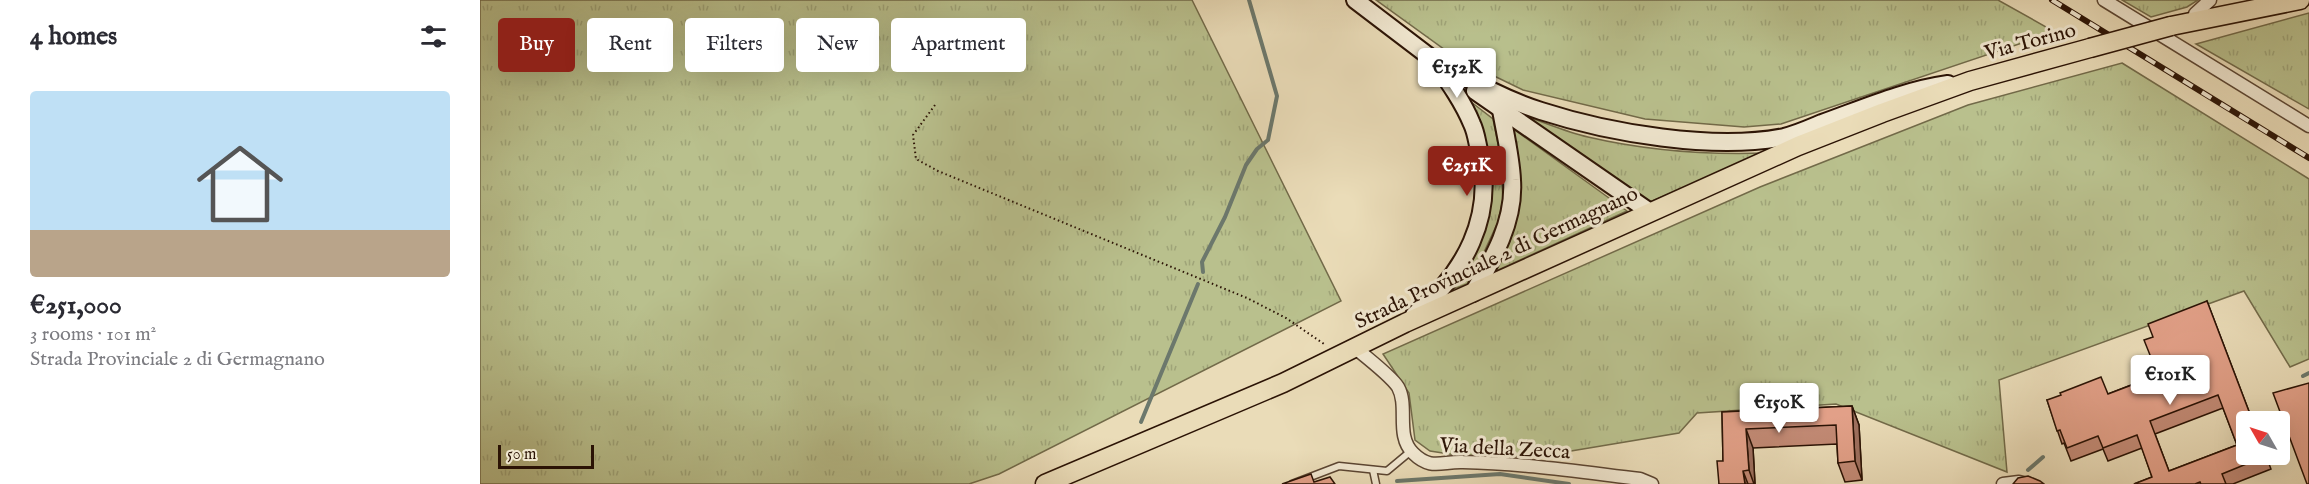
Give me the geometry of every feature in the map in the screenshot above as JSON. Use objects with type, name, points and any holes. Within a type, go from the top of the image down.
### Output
[{"type":"main road","points":[[1355,0],[1501,110],[1650,212]]},
{"type":"main road","name":"Via Torino","points":[[2171,26],[2195,14],[2238,0]]},
{"type":"main road","name":"Via Torino","points":[[1970,81],[2171,26],[2300,0]]},
{"type":"main road","points":[[1434,60],[1497,93],[1540,111],[1586,123],[1668,138],[1742,143],[1786,136],[1920,88],[1970,81]]},
{"type":"main road","points":[[1405,323],[1436,297],[1460,267],[1477,232],[1484,203],[1484,167],[1473,125],[1434,60]]},
{"type":"main road","name":"Strada Provinciale 2 di Germagnano","points":[[1045,484],[1283,383],[1405,323],[1798,146],[1970,81]]},
{"type":"main road","points":[[1473,293],[1492,260],[1507,225],[1512,181],[1501,110]]},
{"type":"street","points":[[2104,0],[2309,126]]},
{"type":"street","points":[[2195,14],[2210,0]]},
{"type":"street","name":"Via della Zecca","points":[[1347,350],[1398,387],[1403,437],[1411,451],[1423,461],[1437,466],[1452,461],[1500,463],[1640,478],[1652,484]]},
{"type":"street","points":[[2003,484],[2023,483]]},
{"type":"lane","points":[[1292,484],[1338,466],[1387,471],[1411,451]]},
{"type":"lane","points":[[1373,470],[1376,484]]},
{"type":"path","points":[[935,105],[913,135],[916,159],[938,171],[1247,298],[1347,350]]},
{"type":"green space","points":[[480,0],[1192,0],[1341,301],[999,474],[969,484],[480,484]]},
{"type":"green space","points":[[1376,0],[1998,0],[2055,32],[1781,124],[1744,127],[1645,119],[1523,90],[1455,57]]},
{"type":"green space","points":[[2122,0],[2198,0],[2187,7],[2151,17]]},
{"type":"green space","points":[[2309,13],[2309,109],[2196,44]]},
{"type":"green space","points":[[2122,63],[2309,179],[2309,359],[2290,367],[2244,291],[1999,380],[2007,472],[1836,404],[1697,413],[1679,433],[1535,457],[1456,455],[1430,451],[1415,440],[1409,393],[1383,354],[1760,187],[1968,105]]},
{"type":"green space","points":[[1466,98],[1493,119],[1500,153],[1503,199],[1498,222],[1467,284],[1451,290],[1479,240],[1491,197],[1491,175],[1486,152]]},
{"type":"green space","points":[[1522,115],[1580,135],[1632,146],[1698,153],[1765,153],[1650,202]]},
{"type":"green space","points":[[1512,128],[1627,211],[1496,271],[1514,227],[1520,182]]},
{"type":"building","points":[[2207,301],[2249,411],[2236,411],[2236,442],[2218,395],[2150,421],[2169,471],[2236,445],[2236,465],[2244,465],[2222,474],[2226,484],[2201,484],[2200,482],[2195,484],[2134,484],[2152,477],[2137,435],[2103,448],[2098,436],[2067,448],[2060,430],[2057,431],[2047,400],[2101,377],[2108,394],[2158,375],[2144,340],[2153,337],[2148,324]]},
{"type":"building","points":[[2309,383],[2309,484],[2307,484],[2290,438],[2290,411],[2280,411],[2273,393]]},
{"type":"building","points":[[1852,406],[1855,461],[1838,463],[1836,425],[1746,429],[1749,470],[1743,471],[1745,484],[1719,484],[1717,461],[1723,461],[1722,412]]},
{"type":"building","points":[[1311,474],[1314,482],[1330,477],[1335,484],[1282,484]]},
{"type":"building","points":[[2028,476],[2044,484],[2013,484],[2018,478]]},
{"type":"waterway","points":[[1203,272],[1202,262],[1225,217],[1246,165],[1257,149],[1268,140],[1277,96],[1249,0]]},
{"type":"waterway","points":[[1141,422],[1198,284]]},
{"type":"waterway","points":[[2303,376],[2309,373]]},
{"type":"waterway","points":[[2028,470],[2043,457]]},
{"type":"waterway","points":[[1397,481],[1500,474],[1569,484]]},
{"type":"railway","points":[[2052,0],[2309,158]]}]
